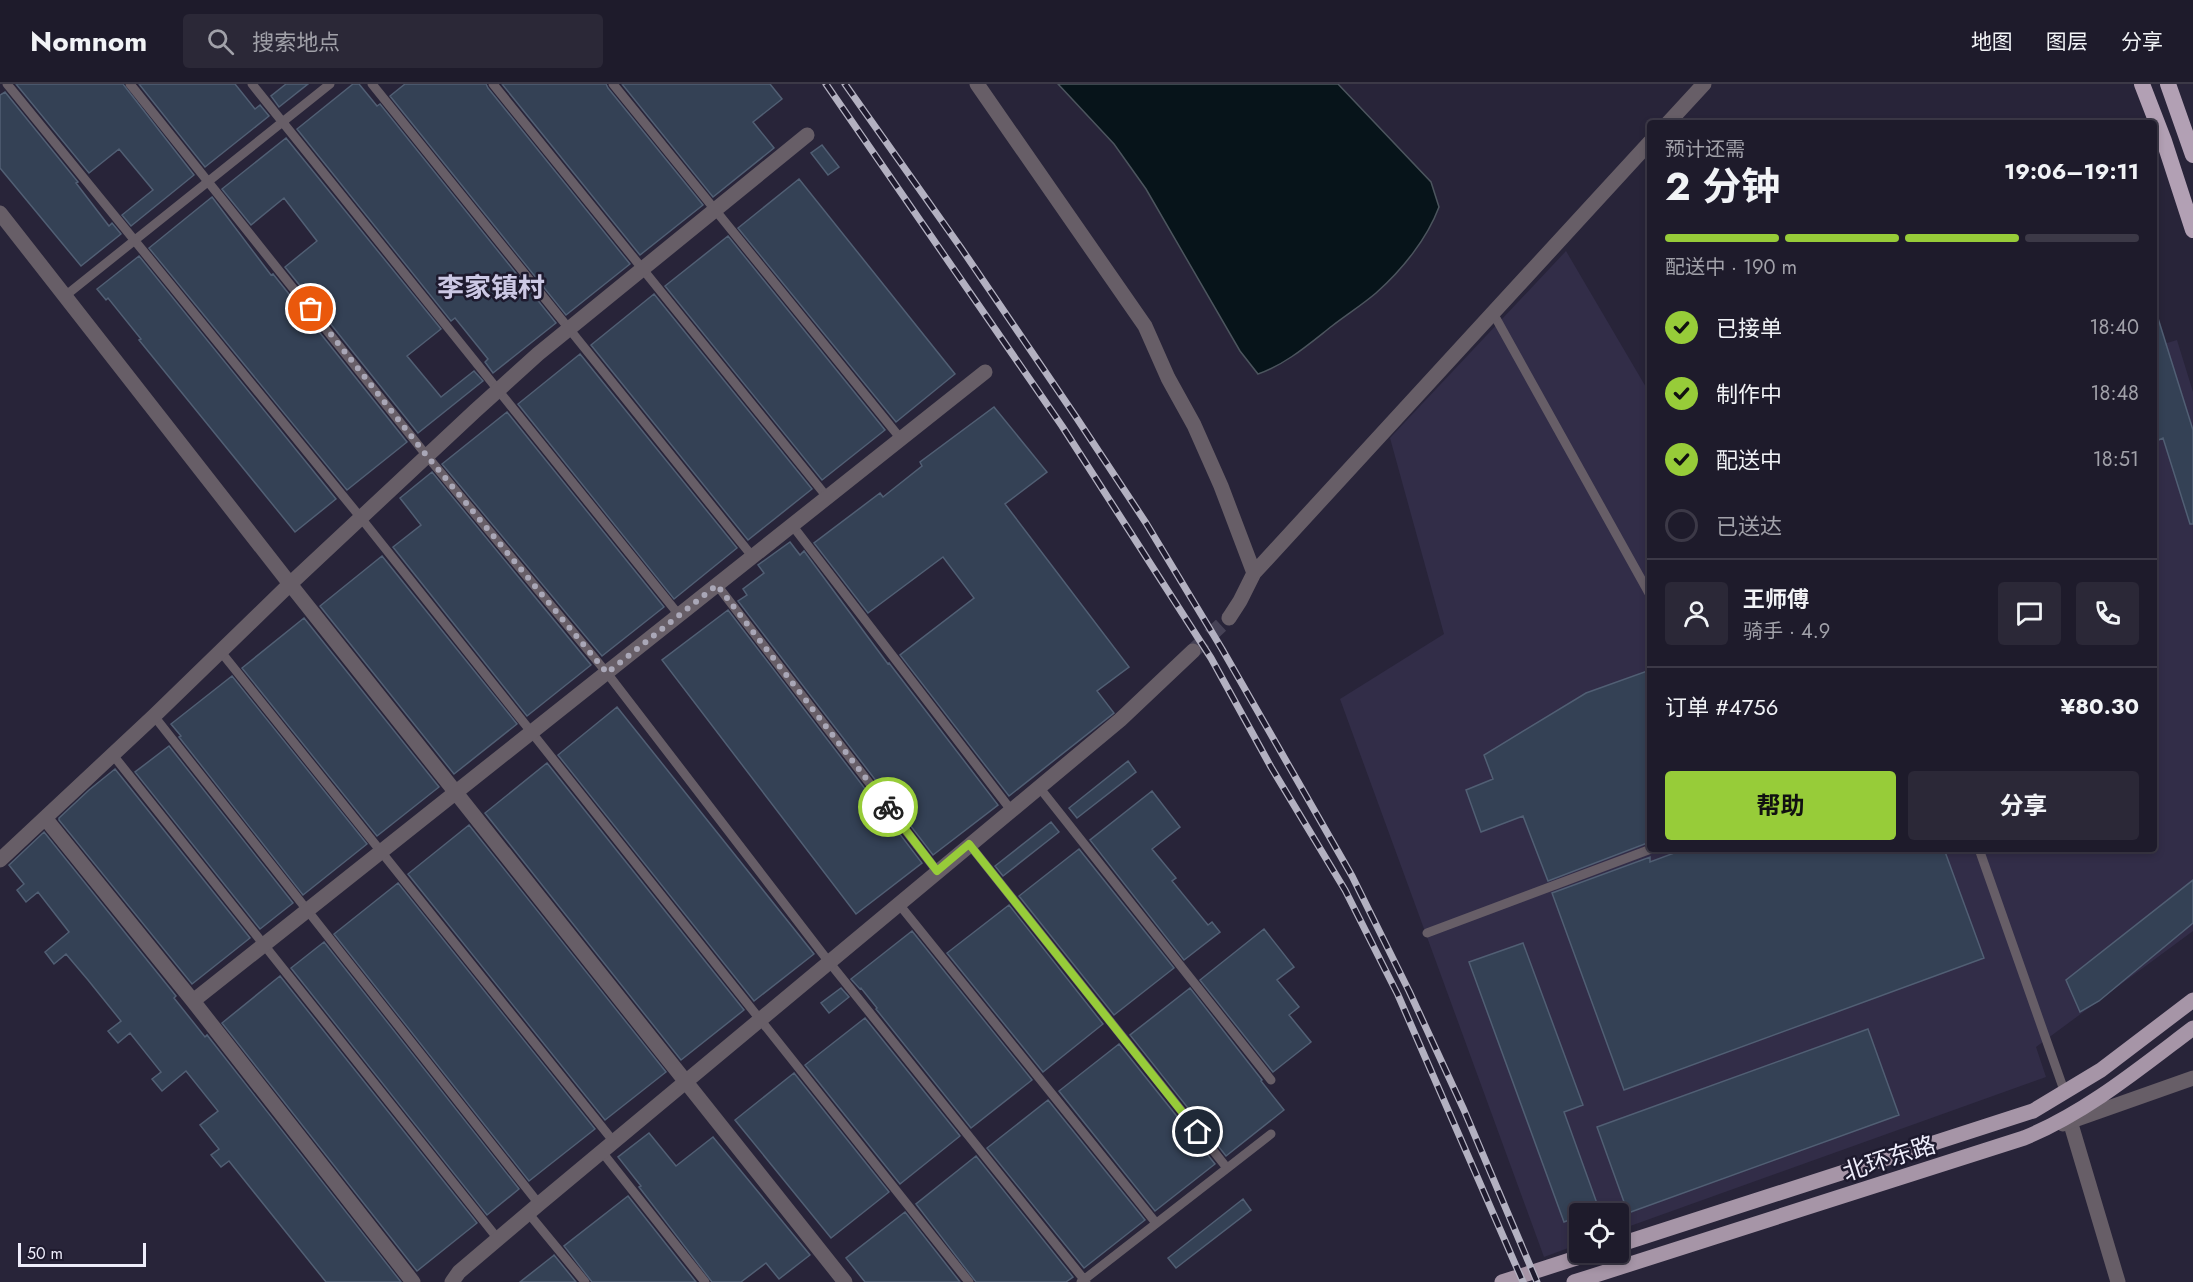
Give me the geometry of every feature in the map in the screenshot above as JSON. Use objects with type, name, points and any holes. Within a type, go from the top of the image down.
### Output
[{"type":"highway","points":[[2142,84],[2156,120]]},
{"type":"highway","points":[[2168,84],[2193,155]]},
{"type":"highway","points":[[2157,123],[2193,230]]},
{"type":"main road","name":"北环东路","points":[[1629,1241],[2017,1118],[2065,1093],[2101,1070],[2193,1000]]},
{"type":"main road","name":"北环东路","points":[[1574,1282],[2042,1131],[2113,1088],[2193,1028]]},
{"type":"main road","points":[[1502,1282],[1569,1260]]},
{"type":"street","points":[[977,84],[1144,326],[1168,378],[1194,425],[1254,573]]},
{"type":"street","points":[[1671,120],[1704,84]]},
{"type":"street","points":[[0,860],[497,391],[569,329],[807,135]]},
{"type":"street","points":[[1229,618],[1254,573],[1647,145]]},
{"type":"street","points":[[0,213],[290,584],[845,1282]]},
{"type":"street","points":[[193,1001],[985,372]]},
{"type":"street","points":[[459,1279],[498,1239],[1120,720],[1193,651]]},
{"type":"street","points":[[45,818],[193,1001],[413,1282]]},
{"type":"street","points":[[2042,1131],[2193,1078]]},
{"type":"street","points":[[2070,1121],[2118,1282]]},
{"type":"lane","points":[[7,84],[361,518],[969,1282]]},
{"type":"lane","points":[[130,84],[427,456],[607,673],[829,962],[1084,1281],[1271,1134]]},
{"type":"lane","points":[[252,84],[679,615]]},
{"type":"lane","points":[[65,296],[330,84]]},
{"type":"lane","points":[[372,84],[752,556]]},
{"type":"lane","points":[[493,84],[828,496]]},
{"type":"lane","points":[[613,84],[901,439]]},
{"type":"lane","points":[[1493,313],[1647,590]]},
{"type":"lane","points":[[792,525],[1011,810]]},
{"type":"lane","points":[[717,585],[937,871]]},
{"type":"lane","points":[[221,652],[614,1142]]},
{"type":"lane","points":[[154,716],[307,911],[534,1209],[585,1282]]},
{"type":"lane","points":[[112,755],[498,1239]]},
{"type":"lane","points":[[1038,787],[1271,1080]]},
{"type":"lane","points":[[969,844],[1227,1168]]},
{"type":"lane","points":[[1427,933],[1647,850]]},
{"type":"lane","points":[[1980,852],[2065,1093]]},
{"type":"lane","points":[[898,903],[1156,1223]]},
{"type":"lane","points":[[602,1152],[705,1282]]},
{"type":"shaded area","points":[[1058,84],[1338,84],[1431,182],[1439,207],[1428,231],[1413,253],[1376,293],[1296,353],[1258,374],[1240,351],[1146,189],[1114,144]]},
{"type":"shaded area","points":[[1566,251],[1647,389],[1647,852],[2157,852],[2157,346],[2177,340],[2193,392],[2193,931],[2036,1047],[2046,1077],[1629,1226],[1629,1203],[1569,1203],[1569,1248],[1544,1257],[1340,699],[1444,634],[1390,438]]},
{"type":"building","points":[[16,84],[123,84],[194,175],[131,226],[122,215],[153,190],[119,149],[89,173]]},
{"type":"building","points":[[139,84],[235,84],[255,109],[260,105],[269,116],[205,167]]},
{"type":"building","points":[[286,84],[308,84],[279,107],[271,96]]},
{"type":"building","points":[[353,84],[359,84],[377,106],[380,104],[556,323],[493,373],[485,362],[488,359],[455,318],[451,321],[297,129]]},
{"type":"building","points":[[405,84],[486,84],[630,264],[566,315],[390,96]]},
{"type":"building","points":[[502,84],[606,84],[703,205],[640,255]]},
{"type":"building","points":[[622,84],[770,84],[782,99],[753,122],[774,148],[713,197]]},
{"type":"building","points":[[5,92],[78,182],[76,183],[109,226],[112,223],[121,234],[81,266],[0,168],[0,95]]},
{"type":"building","points":[[286,138],[441,329],[407,356],[441,397],[474,371],[483,381],[418,433],[285,267],[317,241],[284,198],[251,225],[222,189]]},
{"type":"building","points":[[822,145],[839,167],[828,175],[811,153]]},
{"type":"building","points":[[799,179],[955,374],[896,422],[738,228]]},
{"type":"building","points":[[212,197],[271,275],[273,274],[407,442],[347,490],[149,248]]},
{"type":"building","points":[[728,236],[885,430],[822,480],[665,286]]},
{"type":"building","points":[[139,256],[336,499],[295,532],[139,340],[141,339],[108,298],[106,300],[97,289]]},
{"type":"building","points":[[654,294],[812,489],[748,540],[591,345]]},
{"type":"building","points":[[2157,315],[2193,430],[2193,524],[2190,524],[2163,438],[2157,441]]},
{"type":"building","points":[[580,354],[737,548],[674,599],[518,404]]},
{"type":"building","points":[[994,407],[1047,472],[1005,504],[1129,667],[1097,691],[1114,713],[1009,796],[900,655],[974,598],[943,557],[868,613],[814,543],[880,493],[883,497],[922,466],[920,462]]},
{"type":"building","points":[[507,412],[664,607],[602,656],[442,464]]},
{"type":"building","points":[[432,472],[591,665],[527,716],[393,547],[421,525],[400,498]]},
{"type":"building","points":[[790,542],[800,555],[804,551],[888,664],[998,805],[933,855],[738,601],[747,595],[743,589],[764,573],[758,565]]},
{"type":"building","points":[[382,556],[517,724],[454,774],[320,606]]},
{"type":"building","points":[[728,610],[922,863],[856,914],[662,660]]},
{"type":"building","points":[[304,618],[439,787],[377,836],[242,668]]},
{"type":"building","points":[[1647,671],[1647,843],[1548,881],[1523,816],[1481,832],[1466,790],[1493,779],[1484,755],[1586,693]]},
{"type":"building","points":[[232,676],[367,844],[303,895],[171,724]]},
{"type":"building","points":[[617,707],[814,954],[754,1001],[558,755]]},
{"type":"building","points":[[169,746],[293,903],[260,929],[135,772]]},
{"type":"building","points":[[1128,761],[1136,772],[1077,818],[1069,808]]},
{"type":"building","points":[[547,763],[744,1010],[681,1060],[485,813]]},
{"type":"building","points":[[115,769],[250,938],[192,984],[59,820],[89,790]]},
{"type":"building","points":[[1152,791],[1180,827],[1152,849],[1176,878],[1172,881],[1208,925],[1212,922],[1220,932],[1184,960],[1090,840]]},
{"type":"building","points":[[1051,822],[1059,832],[1003,876],[995,866]]},
{"type":"building","points":[[469,825],[666,1072],[605,1120],[408,874]]},
{"type":"building","points":[[44,832],[401,1282],[326,1282],[229,1161],[221,1167],[211,1155],[219,1149],[200,1125],[218,1111],[186,1071],[162,1091],[152,1079],[161,1072],[130,1033],[118,1043],[108,1031],[121,1021],[66,954],[54,964],[45,952],[69,932],[38,892],[26,902],[17,890],[24,884],[9,865]]},
{"type":"building","points":[[1079,849],[1174,968],[1114,1015],[1019,896]]},
{"type":"building","points":[[1677,852],[1945,852],[1984,958],[1624,1090],[1552,893],[1650,857],[1650,862]]},
{"type":"building","points":[[2193,880],[2193,923],[2099,1001],[2080,1012],[2066,980]]},
{"type":"building","points":[[398,883],[595,1129],[529,1181],[334,934]]},
{"type":"building","points":[[1009,905],[1103,1024],[1043,1072],[947,953]]},
{"type":"building","points":[[1264,929],[1294,967],[1277,980],[1299,1007],[1289,1015],[1311,1042],[1273,1072],[1200,980]]},
{"type":"building","points":[[912,931],[1032,1080],[971,1128],[861,988],[851,979]]},
{"type":"building","points":[[324,942],[519,1189],[487,1215],[291,968]]},
{"type":"building","points":[[1523,943],[1583,1105],[1564,1112],[1597,1203],[1569,1203],[1569,1220],[1564,1222],[1469,962]]},
{"type":"building","points":[[280,976],[477,1223],[417,1271],[222,1023]]},
{"type":"building","points":[[841,988],[849,997],[829,1013],[821,1003]]},
{"type":"building","points":[[1190,988],[1284,1110],[1226,1156],[1130,1035]]},
{"type":"building","points":[[865,1018],[960,1136],[900,1184],[805,1065]]},
{"type":"building","points":[[1868,1029],[1899,1115],[1629,1213],[1629,1203],[1624,1203],[1597,1127]]},
{"type":"building","points":[[1119,1044],[1215,1164],[1155,1211],[1059,1091]]},
{"type":"building","points":[[794,1073],[889,1192],[831,1238],[735,1120]]},
{"type":"building","points":[[1048,1100],[1145,1220],[1084,1268],[987,1148]]},
{"type":"building","points":[[649,1133],[676,1166],[713,1137],[810,1255],[779,1279],[766,1263],[741,1282],[712,1282],[618,1157]]},
{"type":"building","points":[[976,1156],[1073,1277],[1066,1282],[976,1282],[916,1204]]},
{"type":"building","points":[[628,1196],[696,1282],[592,1282],[564,1246]]},
{"type":"building","points":[[1243,1199],[1251,1210],[1176,1268],[1168,1258]]},
{"type":"building","points":[[905,1212],[960,1282],[865,1282],[846,1258]]},
{"type":"building","points":[[553,1256],[576,1282],[520,1282]]},
{"type":"tunnel","points":[[1193,651],[1229,618]]},
{"type":"railway","points":[[826,84],[1062,426],[1211,658],[1271,767],[1345,890],[1398,995],[1523,1282]]},
{"type":"railway","points":[[845,84],[961,248],[1076,417],[1146,523],[1222,649],[1352,876],[1464,1110],[1537,1282]]},
{"type":"way so far","points":[[311,309],[427,456],[607,673],[717,585],[888,807]]},
{"type":"district","name":"李家镇村","points":[[491,287]]},
{"type":"route","points":[[888,807],[937,871],[969,844],[1198,1132]]}]
